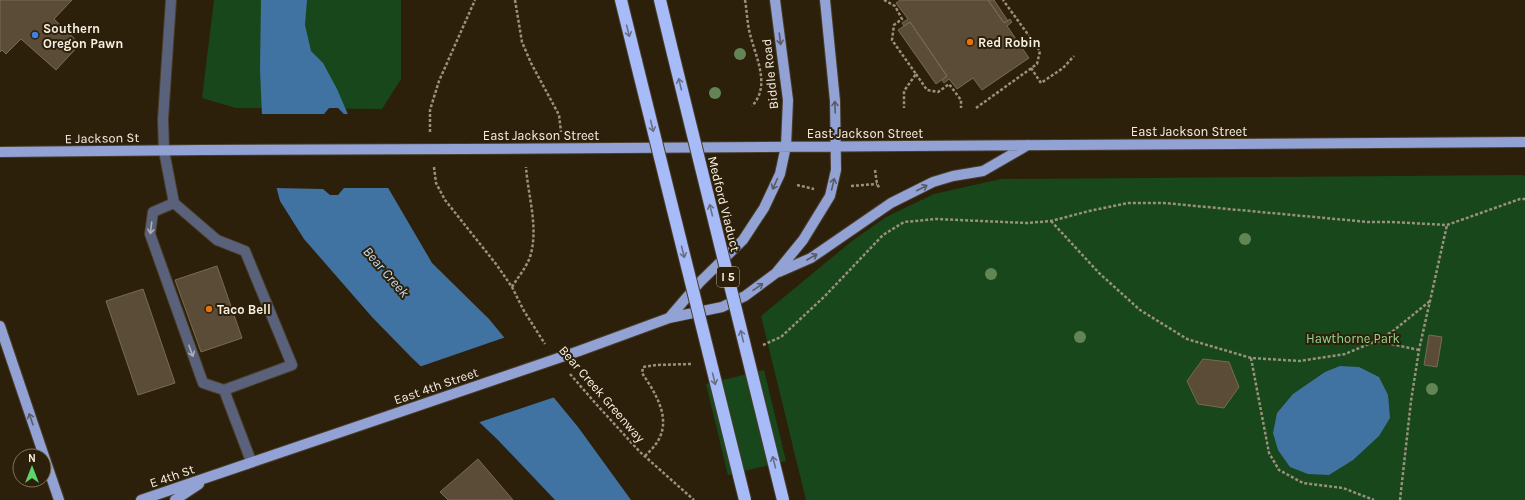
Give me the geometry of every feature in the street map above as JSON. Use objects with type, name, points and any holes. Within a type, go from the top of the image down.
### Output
[{"type":"highway","points":[[620,0],[745,500]]},
{"type":"highway","name":"Medford Viaduct","points":[[660,0],[783,500]]},
{"type":"main road","name":"Biddle Road","points":[[775,0],[788,100],[786,146]]},
{"type":"main road","points":[[825,0],[835,101],[836,146]]},
{"type":"main road","name":"East Jackson Street","points":[[204,150],[1525,142]]},
{"type":"main road","points":[[776,273],[811,258],[891,204],[933,182],[953,176],[984,171],[1028,145]]},
{"type":"main road","name":"East 4th Street","points":[[669,318],[700,282],[742,240],[754,225],[780,174],[786,146]]},
{"type":"main road","name":"East 4th Street","points":[[211,476],[579,351],[669,318],[722,307],[745,296],[776,273],[803,240],[830,196],[836,170],[836,146]]},
{"type":"main road","name":"E Jackson St","points":[[0,152],[204,150]]},
{"type":"main road","points":[[0,326],[41,448]]},
{"type":"main road","points":[[175,500],[211,476]]},
{"type":"main road","name":"E 4th St","points":[[141,500],[211,476]]},
{"type":"main road","points":[[52,479],[59,500]]},
{"type":"lane","points":[[171,0],[163,120],[164,151],[174,204],[217,240],[245,251],[292,365],[224,390],[203,383],[150,234],[154,212],[174,204]]},
{"type":"lane","points":[[224,390],[251,462]]},
{"type":"path","points":[[430,133],[430,110],[439,81],[475,0]]},
{"type":"path","points":[[515,0],[522,42],[531,63],[559,115],[563,148]]},
{"type":"path","points":[[745,0],[749,32],[762,80],[762,88],[758,100],[752,106]]},
{"type":"path","points":[[884,0],[895,6],[902,18],[894,25],[892,40],[927,90],[938,92],[949,84],[961,100],[961,108]]},
{"type":"path","points":[[976,108],[1037,64],[1040,52],[1003,0]]},
{"type":"path","points":[[1031,68],[1041,83],[1063,68],[1074,56]]},
{"type":"path","points":[[904,108],[904,91],[916,74]]},
{"type":"path","points":[[512,287],[530,258],[533,243],[533,227],[527,183],[525,148]]},
{"type":"path","name":"Bear Creek Greenway","points":[[434,162],[436,183],[445,200],[496,264],[512,287],[524,311],[546,345]]},
{"type":"path","points":[[875,170],[877,184],[882,191]]},
{"type":"path","points":[[848,186],[877,184]]},
{"type":"path","points":[[797,185],[816,190]]},
{"type":"path","points":[[759,346],[781,336],[825,296],[883,235],[904,222],[936,219],[1027,223],[1052,221],[1089,211],[1128,204],[1164,203],[1368,222],[1448,225],[1520,199],[1525,199]]},
{"type":"path","points":[[1052,221],[1099,273],[1140,310],[1187,339],[1251,358],[1300,361],[1345,354],[1376,341],[1393,331],[1430,301]]},
{"type":"path","points":[[1400,500],[1410,401],[1419,350],[1448,225]]},
{"type":"path","points":[[1376,341],[1419,350]]},
{"type":"path","points":[[1251,358],[1269,453],[1279,470],[1303,483],[1342,488],[1374,500]]},
{"type":"path","points":[[645,456],[659,439],[663,424],[661,408],[652,388],[642,373],[643,367],[695,363]]},
{"type":"path","name":"Bear Creek Greenway","points":[[566,369],[596,405],[645,456],[694,500]]},
{"type":"green space","points":[[214,0],[401,0],[401,79],[382,109],[236,108],[202,98]]},
{"type":"green space","name":"Hawthorne Park","points":[[1523,175],[1525,177],[1525,500],[806,500],[761,316],[852,241],[886,217],[934,194],[1001,179]]},
{"type":"green space","points":[[764,370],[786,461],[728,475],[706,384]]},
{"type":"water","name":"Bear Creek","points":[[261,0],[307,0],[305,25],[311,51],[323,63],[337,89],[356,133],[432,263],[489,319],[578,427],[631,500],[555,500],[498,440],[412,358],[372,317],[304,239],[280,201],[268,155],[262,116],[260,69]]},
{"type":"water","points":[[1340,366],[1359,367],[1379,377],[1388,395],[1390,418],[1379,436],[1353,460],[1329,475],[1308,474],[1290,467],[1278,450],[1273,433],[1277,413],[1293,394],[1325,372]]},
{"type":"pier","points":[[329,108],[338,108],[344,114],[350,114],[358,132],[390,188],[344,188],[338,195],[330,195],[323,189],[275,188],[266,155],[260,114],[324,114]]},
{"type":"pier","points":[[506,337],[555,397],[477,423],[419,367]]},
{"type":"building","name":"Southern Oregon Pawn","points":[[0,0],[72,0],[54,19],[80,44],[56,70],[21,39],[6,54],[2,50],[0,52]]},
{"type":"building","name":"Red Robin","points":[[900,0],[988,0],[1004,23],[1010,19],[1012,22],[1007,26],[1029,58],[982,90],[973,78],[957,89],[949,79],[944,83],[942,80],[947,76],[910,22],[904,26],[902,23],[908,19],[896,3]]},
{"type":"building","points":[[988,0],[994,0],[1008,21],[1004,23]]},
{"type":"building","points":[[910,22],[947,76],[936,84],[898,30]]},
{"type":"building","name":"Taco Bell","points":[[217,266],[242,338],[201,352],[175,280]]},
{"type":"building","points":[[143,289],[175,383],[138,395],[106,301]]},
{"type":"building","points":[[1429,335],[1442,337],[1437,367],[1424,365]]},
{"type":"building","points":[[1203,359],[1229,362],[1239,387],[1224,408],[1198,404],[1187,381]]},
{"type":"building","points":[[478,459],[513,500],[448,500],[440,492]]},
{"type":"place","name":"Southern Oregon Pawn","points":[[35,35]]},
{"type":"place","name":"Red Robin","points":[[970,42]]},
{"type":"place","name":"Taco Bell","points":[[209,309]]}]
